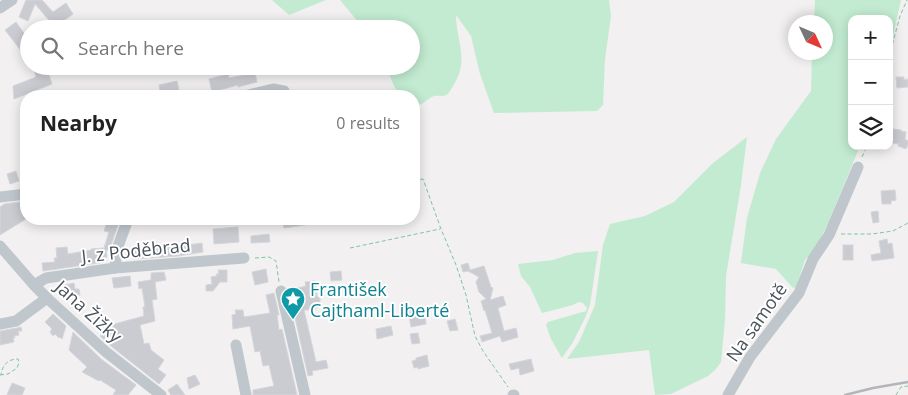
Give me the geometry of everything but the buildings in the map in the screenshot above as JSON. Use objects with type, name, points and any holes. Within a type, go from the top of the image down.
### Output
[{"type":"street","points":[[0,8],[12,0]]},
{"type":"street","points":[[266,90],[273,88],[280,90]]},
{"type":"street","name":"Na samotě","points":[[728,395],[750,357],[799,293],[813,259],[830,236],[858,167]]},
{"type":"street","points":[[0,197],[20,195]]},
{"type":"street","points":[[115,268],[117,249],[126,225]]},
{"type":"street","name":"Jana Žižky","points":[[0,246],[47,298],[106,352],[160,395]]},
{"type":"street","name":"J. z Poděbrad","points":[[34,285],[46,278],[115,268],[244,258]]},
{"type":"street","points":[[281,291],[305,395]]},
{"type":"street","points":[[0,324],[16,321],[47,298]]},
{"type":"street","points":[[236,345],[246,395]]},
{"type":"path","points":[[893,42],[900,16],[908,0]]},
{"type":"path","points":[[858,167],[865,150]]},
{"type":"path","points":[[420,179],[423,179],[456,265],[466,295],[475,336],[483,351],[514,395]]},
{"type":"path","points":[[830,236],[893,231],[908,223]]},
{"type":"path","points":[[350,248],[441,229]]},
{"type":"path","points":[[244,258],[269,257],[276,261],[281,291]]},
{"type":"path","points":[[15,359],[19,360],[18,366],[14,370],[8,374],[1,375],[2,368],[7,362],[15,359]]},
{"type":"path","points":[[896,395],[901,387],[908,386]]},
{"type":"green space","points":[[272,0],[326,0],[289,15]]},
{"type":"green space","points":[[340,0],[609,0],[611,16],[605,59],[603,105],[597,111],[494,113],[480,74],[471,36],[456,15],[461,50],[461,68],[458,77],[447,94],[431,97],[420,104],[420,90],[396,90],[390,75],[420,75],[420,20],[357,20]]},
{"type":"green space","points":[[815,0],[901,0],[893,36],[893,15],[848,15],[848,150],[858,150],[828,223],[816,248],[805,260],[796,287],[793,288],[776,269],[741,262],[747,218],[760,173],[776,139],[811,91],[812,60],[833,60],[833,15],[814,15]]},
{"type":"green space","points":[[747,137],[726,276],[725,320],[721,362],[716,369],[708,376],[671,394],[655,395],[649,350],[567,359],[579,342],[595,305],[603,245],[610,224],[645,216],[674,202],[713,163]]},
{"type":"green space","points":[[598,251],[590,305],[573,342],[562,358],[551,339],[546,325],[548,322],[586,311],[587,308],[583,303],[579,302],[542,313],[530,287],[521,276],[518,264],[553,260],[575,253]]},
{"type":"railway","points":[[845,395],[908,382]]},
{"type":"place","name":"František Cajthaml-Liberté","points":[[293,320]]}]
